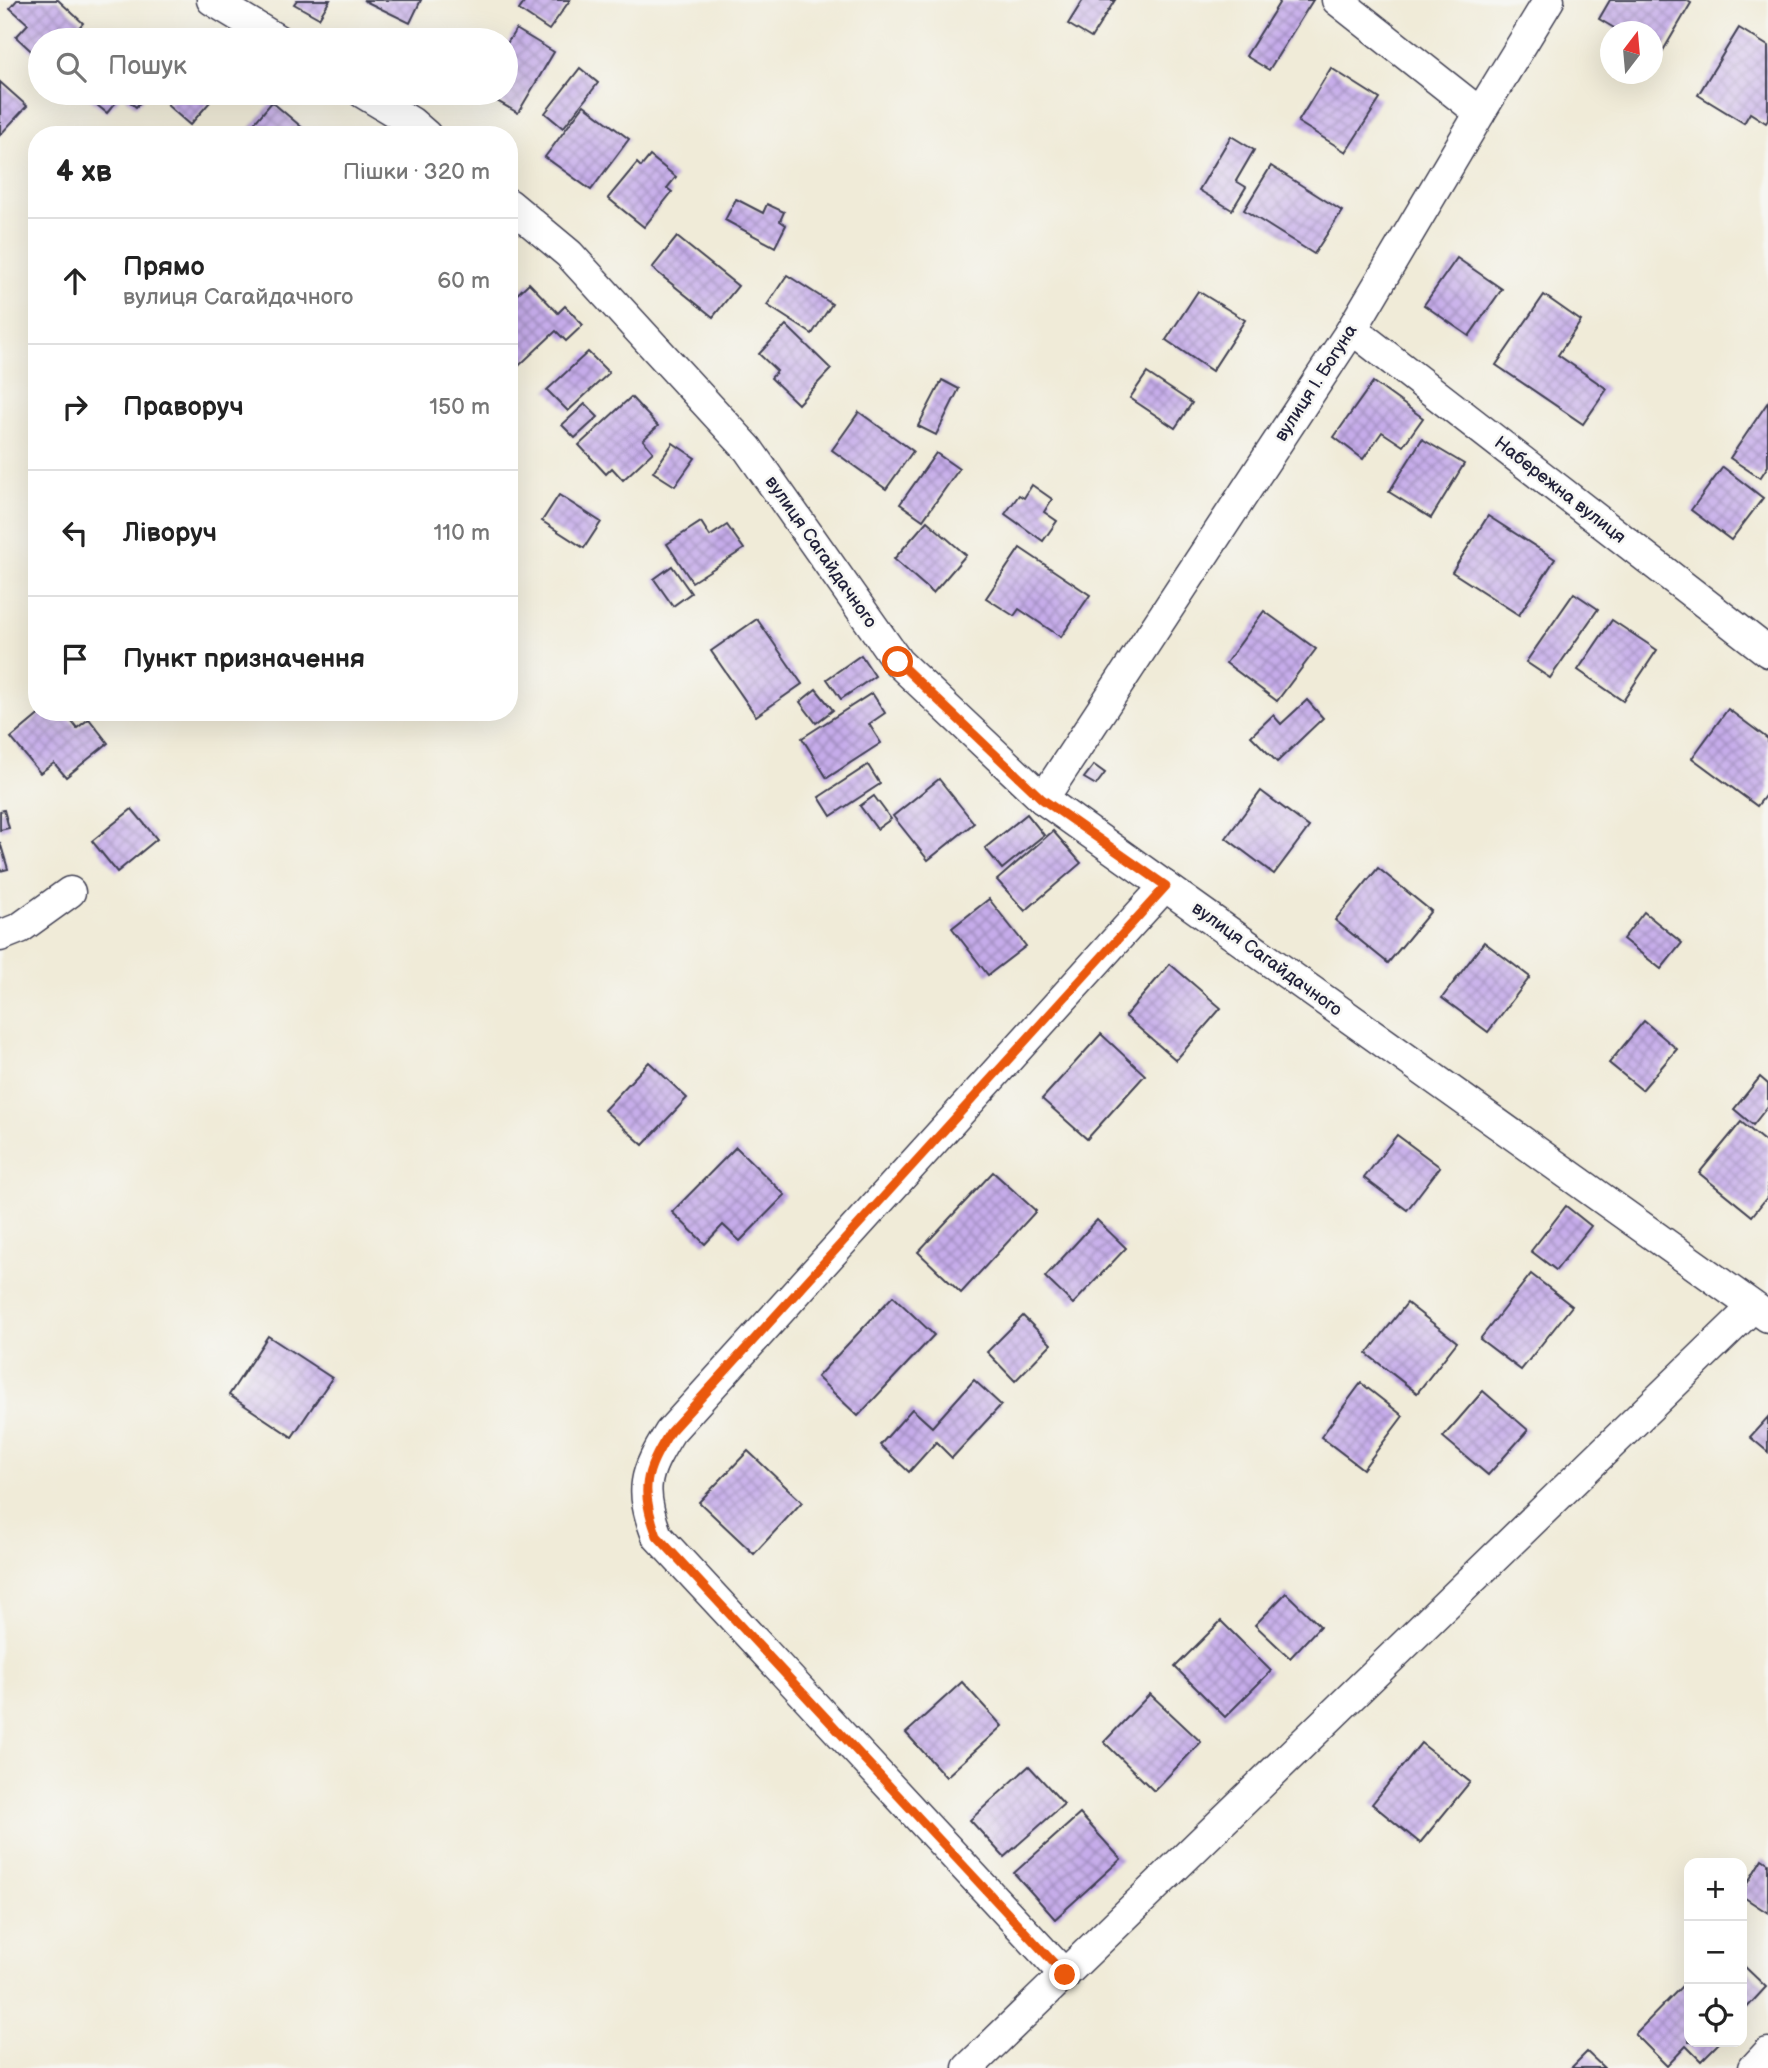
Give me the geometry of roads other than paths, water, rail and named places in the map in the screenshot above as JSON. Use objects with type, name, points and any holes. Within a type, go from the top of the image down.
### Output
[{"type":"street","points":[[212,0],[258,28]]},
{"type":"street","points":[[1337,0],[1480,113]]},
{"type":"street","name":"вулиця І. Богуна","points":[[1042,799],[1352,328],[1549,0]]},
{"type":"street","points":[[383,105],[416,126]]},
{"type":"street","name":"вулиця Сагайдачного","points":[[518,212],[569,254],[748,449],[898,662],[1042,799],[1761,1312]]},
{"type":"street","name":"Набережна вулиця","points":[[1352,328],[1768,653]]},
{"type":"street","points":[[1065,1975],[657,1536],[646,1508],[646,1479],[670,1432],[1166,886]]},
{"type":"street","points":[[0,936],[20,928],[70,892]]},
{"type":"street","points":[[968,2068],[1761,1312]]},
{"type":"street","points":[[1754,2068],[1768,2053]]}]
